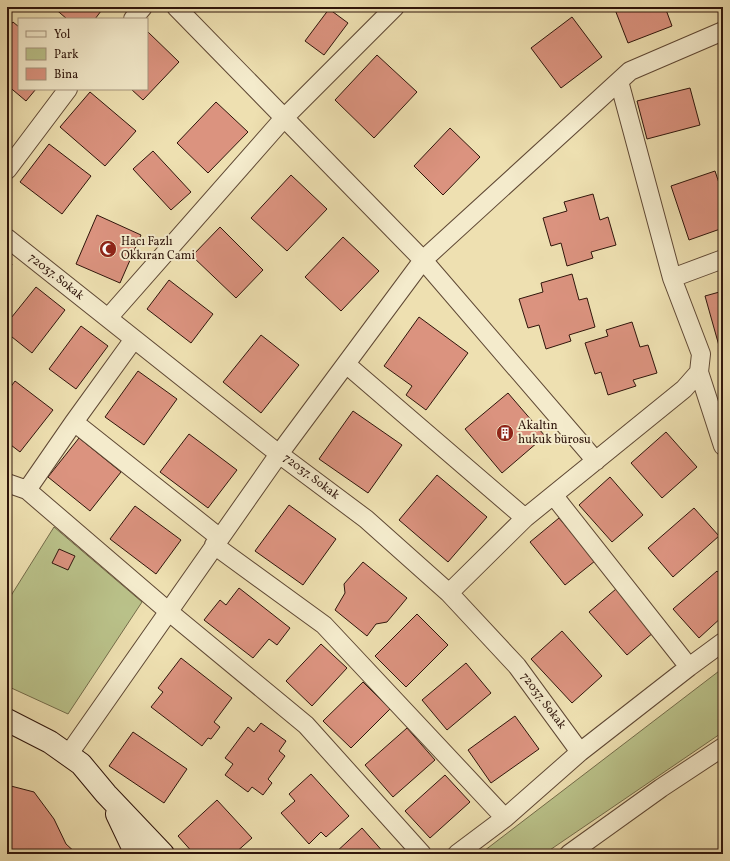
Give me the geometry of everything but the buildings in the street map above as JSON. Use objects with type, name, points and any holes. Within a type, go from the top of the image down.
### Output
[{"type":"main road","points":[[7,720],[50,742],[81,764],[106,794],[163,854]]},
{"type":"main road","points":[[106,794],[136,854]]},
{"type":"street","points":[[133,18],[144,7]]},
{"type":"street","points":[[176,7],[423,260],[596,461]]},
{"type":"street","points":[[108,318],[284,118],[395,7]]},
{"type":"street","points":[[68,755],[279,454],[423,260],[630,71],[723,31]]},
{"type":"street","points":[[620,81],[672,278],[701,354],[699,372],[723,446]]},
{"type":"street","points":[[7,170],[67,90]]},
{"type":"street","name":"72037. Sokak","points":[[7,238],[279,454],[366,519],[449,593],[517,666],[580,752]]},
{"type":"street","points":[[672,278],[723,258]]},
{"type":"street","points":[[27,490],[134,339]]},
{"type":"street","points":[[346,364],[525,518]]},
{"type":"street","points":[[449,593],[525,518],[684,389],[699,372]]},
{"type":"street","points":[[74,422],[217,541],[324,624],[505,818]]},
{"type":"street","points":[[7,483],[27,490],[168,611],[306,725],[422,854]]},
{"type":"street","points":[[554,496],[689,667]]},
{"type":"street","points":[[456,854],[505,818],[580,752],[723,642]]},
{"type":"street","points":[[569,854],[660,788],[723,747]]},
{"type":"green space","points":[[54,527],[142,602],[68,714],[7,686],[7,602]]},
{"type":"green space","points":[[723,668],[723,732],[544,854],[480,854]]},
{"type":"place","name":"Hacı Fazlı Okkıran Cami","points":[[108,249]]},
{"type":"place","name":"Akaltın hukuk bürosu","points":[[505,433]]}]
